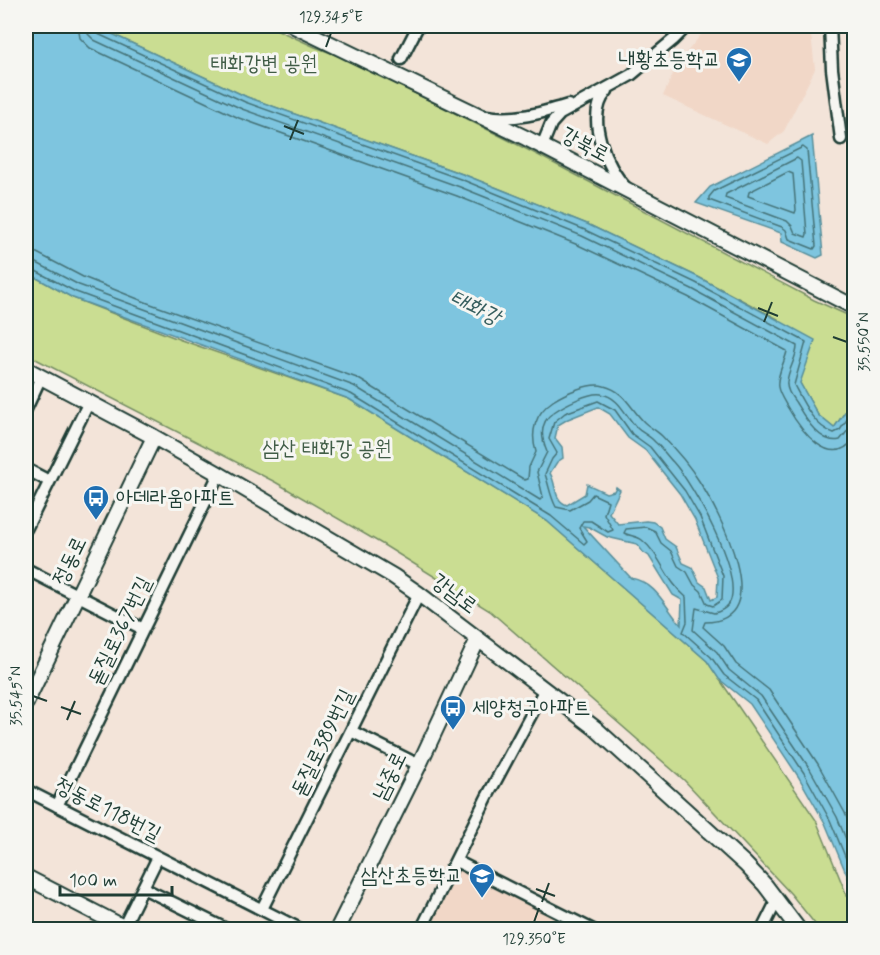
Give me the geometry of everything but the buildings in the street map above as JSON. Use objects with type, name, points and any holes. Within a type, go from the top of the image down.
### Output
[{"type":"main road","name":"강북로","points":[[294,26],[542,146],[855,307]]},
{"type":"main road","name":"강남로","points":[[26,369],[219,474],[393,576],[447,613],[595,728],[745,864],[777,900],[799,930]]},
{"type":"main road","name":"정동로","points":[[26,703],[154,437]]},
{"type":"main road","name":"남중로","points":[[337,930],[419,765],[478,639]]},
{"type":"main road","points":[[745,864],[780,897],[809,930]]},
{"type":"main road","points":[[26,877],[125,929]]},
{"type":"main road","points":[[788,915],[793,930]]},
{"type":"street","points":[[401,59],[418,26]]},
{"type":"street","points":[[542,146],[560,114],[631,75],[651,60],[687,26]]},
{"type":"street","points":[[830,26],[832,69],[841,140]]},
{"type":"street","points":[[612,86],[598,105],[601,141],[610,166],[633,194]]},
{"type":"street","points":[[475,113],[498,118],[519,117],[580,102]]},
{"type":"street","points":[[26,408],[41,377]]},
{"type":"street","points":[[26,529],[89,402]]},
{"type":"street","points":[[26,469],[49,481]]},
{"type":"street","name":"돋질로367번길","points":[[57,806],[219,474]]},
{"type":"street","points":[[26,569],[143,629]]},
{"type":"street","name":"돋질로389번길","points":[[262,909],[419,594]]},
{"type":"street","points":[[421,930],[487,797],[545,689]]},
{"type":"street","points":[[351,731],[419,765]]},
{"type":"street","name":"정동로118번길","points":[[26,790],[302,930]]},
{"type":"street","points":[[125,929],[158,857]]},
{"type":"street","points":[[456,861],[593,930]]},
{"type":"street","points":[[143,888],[228,930]]},
{"type":"street","points":[[762,930],[777,900]]},
{"type":"shaded area","name":"내황초등학교","points":[[708,26],[810,26],[815,69],[784,131],[768,144],[663,96],[678,63]]},
{"type":"shaded area","name":"삼산초등학교","points":[[460,869],[581,930],[426,930]]},
{"type":"green space","name":"태화강변 공원","points":[[95,26],[269,26],[347,59],[538,155],[814,300],[854,318],[854,399],[834,428],[818,415],[800,383],[778,319],[698,277],[587,224],[465,175],[247,97]]},
{"type":"green space","name":"삼산 태화강 공원","points":[[26,272],[73,298],[181,340],[349,399],[547,521],[707,661],[816,820],[854,913],[854,929],[819,929],[791,894],[684,780],[490,611],[382,544],[275,482],[26,354]]},
{"type":"water","name":"태화강","points":[[26,26],[95,26],[247,97],[465,175],[587,224],[698,277],[815,340],[800,383],[818,415],[834,428],[854,399],[854,892],[825,823],[798,776],[750,704],[719,679],[707,661],[547,521],[349,399],[73,298],[26,272]],"holes":[[[598,407],[610,414],[628,438],[646,451],[680,494],[695,520],[718,578],[717,597],[711,600],[706,587],[699,582],[692,567],[683,563],[676,547],[665,539],[660,527],[653,522],[646,521],[618,524],[609,513],[620,490],[616,487],[614,491],[606,493],[587,484],[585,494],[567,505],[559,500],[550,473],[557,462],[563,458],[562,447],[555,438],[558,425]],[[583,526],[607,537],[637,544],[649,556],[673,595],[682,600],[681,625],[654,590],[631,578]]]},
{"type":"water","points":[[812,136],[823,255],[817,258],[782,242],[781,233],[696,203],[710,187]]},
{"type":"place","name":"내황초등학교","points":[[739,83]]},
{"type":"place","name":"아데라움아파트","points":[[96,521]]},
{"type":"place","name":"세양청구아파트","points":[[453,731]]},
{"type":"place","name":"삼산초등학교","points":[[482,899]]}]
